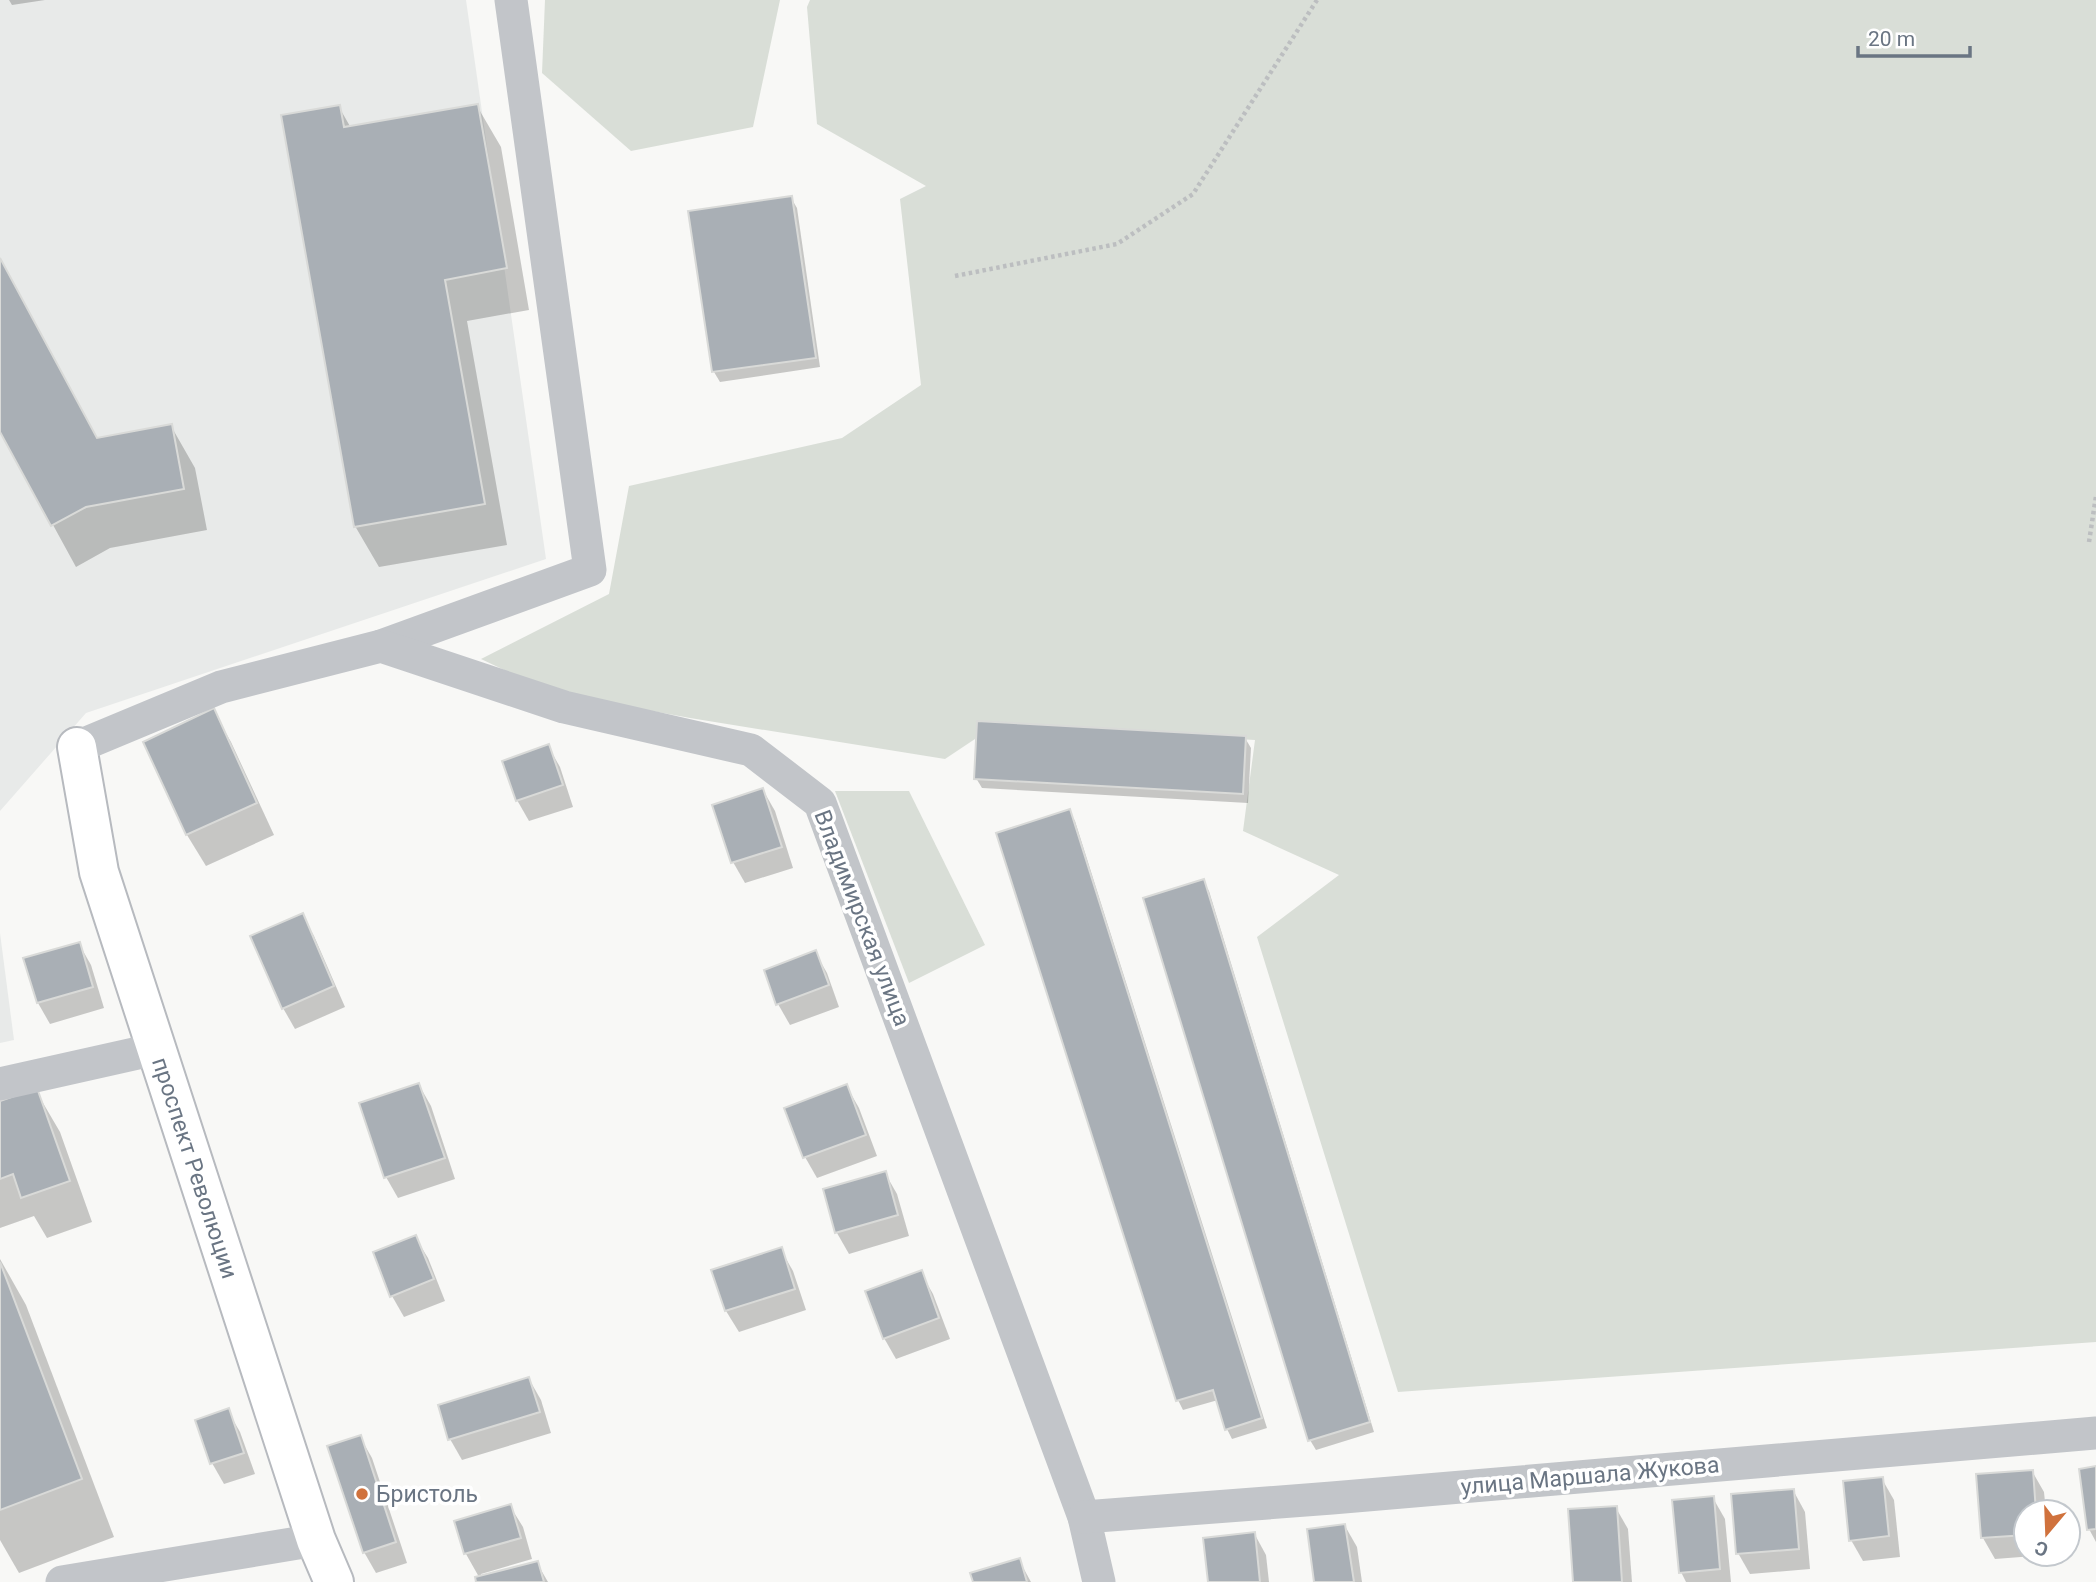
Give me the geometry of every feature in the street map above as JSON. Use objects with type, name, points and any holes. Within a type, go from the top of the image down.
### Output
[{"type":"street","points":[[77,747],[221,687],[381,646],[590,570],[510,0]]},
{"type":"street","name":"Владимирская улица","points":[[381,646],[564,707],[751,750],[820,803],[1084,1517],[1099,1582]]},
{"type":"street","name":"проспект Революции","points":[[77,747],[99,872],[316,1540],[334,1582]]},
{"type":"street","points":[[0,1084],[156,1049]]},
{"type":"street","name":"улица Маршала Жукова","points":[[1084,1517],[1332,1499],[2096,1433]]},
{"type":"street","points":[[62,1582],[316,1540]]},
{"type":"path","points":[[955,276],[1117,244],[1193,194],[1317,0]]},
{"type":"path","points":[[2088,542],[2096,496]]},
{"type":"shaded area","points":[[0,0],[466,0],[546,559],[86,713],[0,811]]},
{"type":"shaded area","points":[[545,0],[780,0],[753,127],[631,151],[542,73]]},
{"type":"shaded area","points":[[810,0],[2096,0],[2096,1342],[1398,1392],[1257,937],[1339,875],[1243,831],[1255,740],[996,725],[945,759],[690,718],[550,692],[481,659],[609,594],[629,486],[842,438],[921,385],[900,199],[926,186],[817,124],[807,7]]},
{"type":"shaded area","points":[[835,791],[909,791],[985,945],[909,983]]},
{"type":"shaded area","points":[[0,933],[14,1040],[0,1043]]},
{"type":"building","points":[[478,104],[507,268],[445,280],[485,504],[354,527],[281,115],[340,105],[344,127]]},
{"type":"building","points":[[792,196],[816,358],[712,372],[688,211]]},
{"type":"building","points":[[0,258],[97,438],[172,424],[184,489],[86,507],[51,526],[0,432]]},
{"type":"building","points":[[214,708],[257,803],[186,835],[143,742]]},
{"type":"building","points":[[977,721],[1246,736],[1243,794],[974,779]]},
{"type":"building","points":[[549,744],[563,785],[516,801],[502,761]]},
{"type":"building","points":[[763,788],[782,847],[731,863],[712,805]]},
{"type":"building","points":[[1070,809],[1262,1418],[1225,1430],[1213,1390],[1176,1401],[996,833]]},
{"type":"building","points":[[1204,879],[1370,1422],[1308,1441],[1143,898]]},
{"type":"building","points":[[303,913],[334,986],[282,1009],[250,936]]},
{"type":"building","points":[[80,942],[93,987],[37,1003],[23,958]]},
{"type":"building","points":[[816,950],[829,985],[776,1005],[764,970]]},
{"type":"building","points":[[419,1083],[445,1158],[384,1178],[359,1103]]},
{"type":"building","points":[[847,1084],[866,1135],[803,1158],[784,1108]]},
{"type":"building","points":[[37,1088],[70,1181],[21,1198],[13,1174],[0,1179],[0,1101]]},
{"type":"building","points":[[886,1171],[898,1215],[835,1233],[823,1189]]},
{"type":"building","points":[[416,1235],[434,1279],[390,1297],[373,1252]]},
{"type":"building","points":[[782,1247],[795,1289],[725,1311],[711,1270]]},
{"type":"building","points":[[0,1262],[82,1479],[0,1510]]},
{"type":"building","points":[[922,1270],[939,1318],[883,1339],[865,1291]]},
{"type":"building","points":[[529,1377],[540,1412],[448,1440],[438,1405]]},
{"type":"building","points":[[229,1408],[244,1453],[210,1464],[195,1420]]},
{"type":"building","name":"Бристоль","points":[[361,1435],[396,1542],[363,1553],[327,1446]]},
{"type":"building","points":[[2096,1466],[2096,1529],[2087,1530],[2079,1469]]},
{"type":"building","points":[[2033,1470],[2035,1498],[2012,1498],[2012,1536],[1981,1538],[1976,1474]]},
{"type":"building","points":[[1883,1477],[1889,1536],[1849,1541],[1843,1481]]},
{"type":"building","points":[[1794,1489],[1799,1549],[1736,1554],[1731,1494]]},
{"type":"building","points":[[1714,1496],[1720,1569],[1679,1573],[1672,1500]]},
{"type":"building","points":[[511,1504],[521,1538],[464,1554],[454,1521]]},
{"type":"building","points":[[1617,1506],[1622,1582],[1573,1582],[1568,1509]]},
{"type":"building","points":[[1345,1524],[1354,1582],[1314,1582],[1307,1529]]},
{"type":"building","points":[[1255,1532],[1260,1582],[1208,1582],[1203,1538]]},
{"type":"building","points":[[1020,1558],[1027,1582],[973,1582],[970,1573]]},
{"type":"building","points":[[538,1561],[544,1582],[476,1582],[475,1577]]},
{"type":"place","name":"Бристоль","points":[[362,1494]]}]
